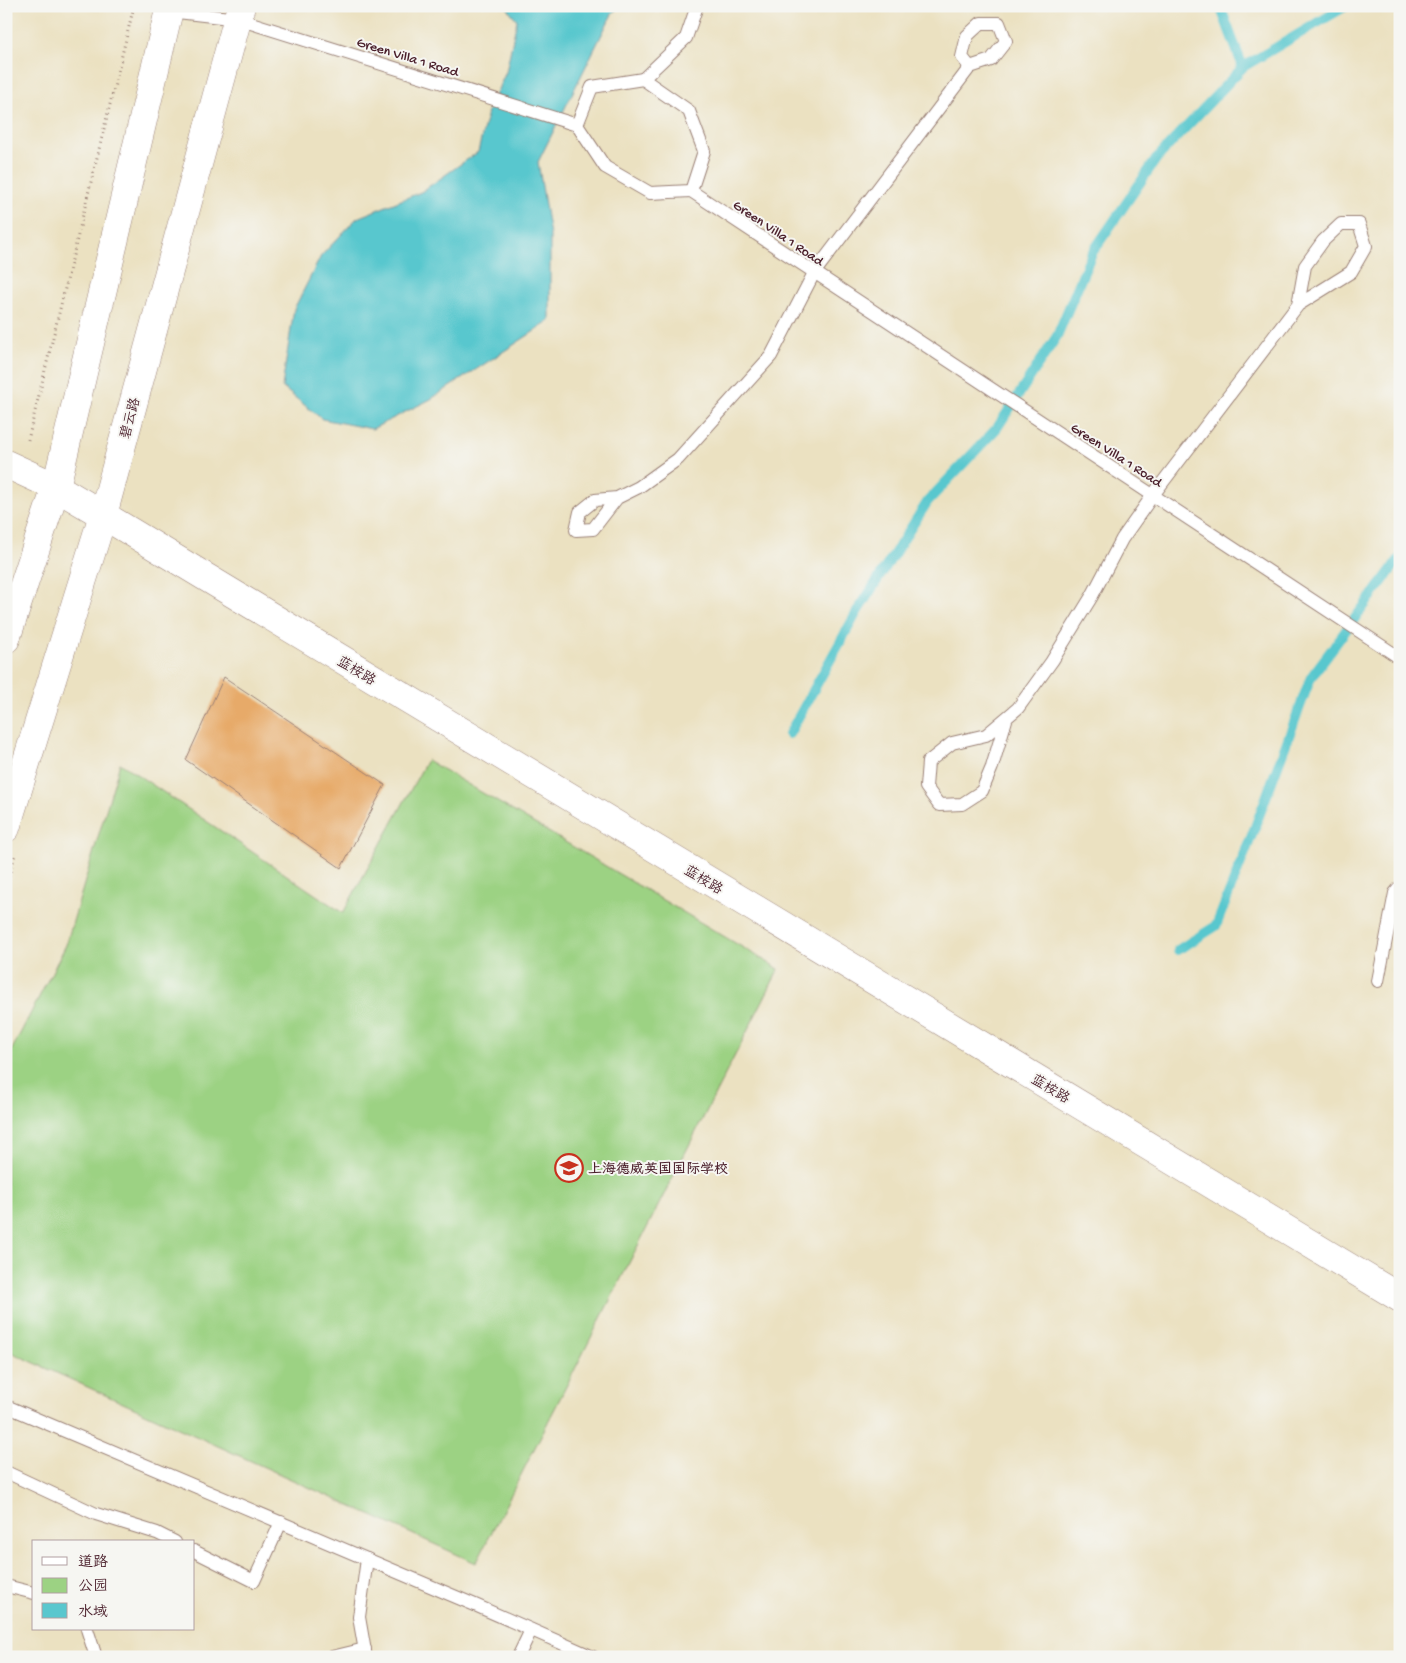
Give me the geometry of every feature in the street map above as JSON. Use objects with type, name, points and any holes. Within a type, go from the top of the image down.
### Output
[{"type":"street","points":[[6,639],[56,487],[170,9]]},
{"type":"street","name":"碧云路","points":[[6,828],[103,515],[240,13]]},
{"type":"street","name":"蓝桉路","points":[[13,468],[56,487],[103,515],[1400,1298]]},
{"type":"lane","points":[[643,79],[689,111],[704,151],[691,191],[650,193],[605,167],[577,125],[592,87],[643,79],[686,38],[697,6]]},
{"type":"lane","name":"Green Villa 1 Road","points":[[170,9],[240,13],[577,125]]},
{"type":"lane","points":[[617,498],[639,487],[678,459],[771,356],[814,273],[970,67]]},
{"type":"lane","name":"Green Villa 1 Road","points":[[691,191],[1400,658]]},
{"type":"lane","points":[[1006,720],[992,767],[982,791],[962,804],[939,805],[926,787],[928,762],[952,743],[986,735],[1018,708],[1052,661],[1092,596],[1122,539],[1153,495],[1298,305],[1351,272],[1366,246],[1359,224],[1341,224],[1323,240],[1305,266],[1298,305]]},
{"type":"lane","points":[[1378,981],[1395,893],[1400,887]]},
{"type":"lane","points":[[6,1406],[593,1657]]},
{"type":"lane","points":[[6,1472],[96,1514],[157,1533],[171,1540]]},
{"type":"lane","points":[[195,1551],[254,1580],[281,1522]]},
{"type":"lane","points":[[332,1657],[366,1653],[359,1618],[367,1559]]},
{"type":"lane","points":[[6,1586],[32,1592]]},
{"type":"lane","points":[[87,1630],[96,1657]]},
{"type":"lane","points":[[518,1657],[531,1630]]},
{"type":"path","points":[[6,514],[13,468],[134,6]]},
{"type":"green space","points":[[427,760],[779,969],[476,1563],[6,1350],[6,1061],[66,945],[120,763],[343,913]]},
{"type":"water","points":[[506,6],[619,6],[612,14],[538,162],[550,235],[550,321],[431,399],[372,429],[322,419],[282,387],[294,309],[321,256],[357,218],[421,192],[478,152],[488,111],[506,72],[517,20]]},
{"type":"building","points":[[224,677],[385,785],[341,868],[186,760]]},
{"type":"waterway","points":[[1220,6],[1243,67]]},
{"type":"waterway","points":[[789,734],[857,612],[928,501],[997,428],[1057,336],[1092,253],[1157,158],[1243,67],[1346,6]]},
{"type":"waterway","points":[[1178,950],[1216,926],[1311,677],[1400,558]]},
{"type":"place","name":"上海德威英国国际学校","points":[[569,1168]]}]
